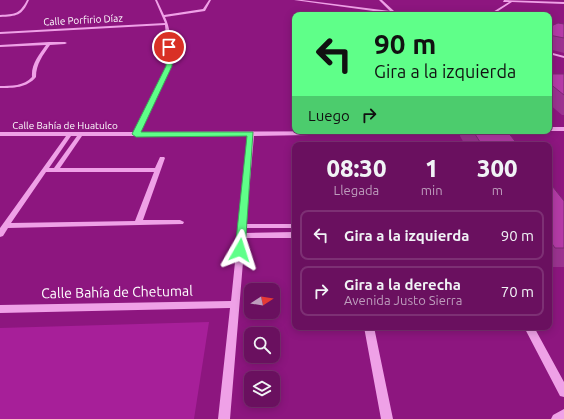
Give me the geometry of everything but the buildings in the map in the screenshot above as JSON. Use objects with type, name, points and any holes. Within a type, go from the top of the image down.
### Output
[{"type":"street","points":[[0,16],[18,14],[22,12],[28,0]]},
{"type":"street","points":[[136,134],[169,66],[170,59],[167,24],[156,0]]},
{"type":"street","points":[[164,16],[204,10],[210,0]]},
{"type":"street","points":[[295,0],[394,12]]},
{"type":"street","points":[[380,0],[394,12]]},
{"type":"street","points":[[493,12],[505,2],[512,1],[564,3]]},
{"type":"street","name":"Calle Porfirio Díaz","points":[[0,33],[167,24]]},
{"type":"street","points":[[0,46],[65,42]]},
{"type":"street","points":[[0,87],[15,86],[33,79],[33,70],[36,63],[49,43]]},
{"type":"street","points":[[552,54],[564,57]]},
{"type":"street","points":[[552,129],[564,129]]},
{"type":"street","name":"Calle Bahía de Huatulco","points":[[0,134],[80,135],[292,133]]},
{"type":"street","points":[[224,419],[251,134]]},
{"type":"street","points":[[0,234],[69,135]]},
{"type":"street","points":[[56,170],[80,135]]},
{"type":"street","points":[[138,223],[162,158]]},
{"type":"street","points":[[44,170],[158,170]]},
{"type":"street","points":[[6,226],[180,222]]},
{"type":"street","points":[[242,226],[292,226]]},
{"type":"street","points":[[241,236],[292,235]]},
{"type":"street","name":"Calle Bahía de Chetumal","points":[[0,308],[235,304]]},
{"type":"street","points":[[370,330],[387,419]]},
{"type":"street","points":[[531,330],[564,392]]},
{"type":"street","points":[[556,419],[564,414]]},
{"type":"shaded area","points":[[209,322],[194,419],[0,419],[0,328]]},
{"type":"route","points":[[169,47],[169,66],[162,77],[136,134],[251,134],[240,250]]}]
